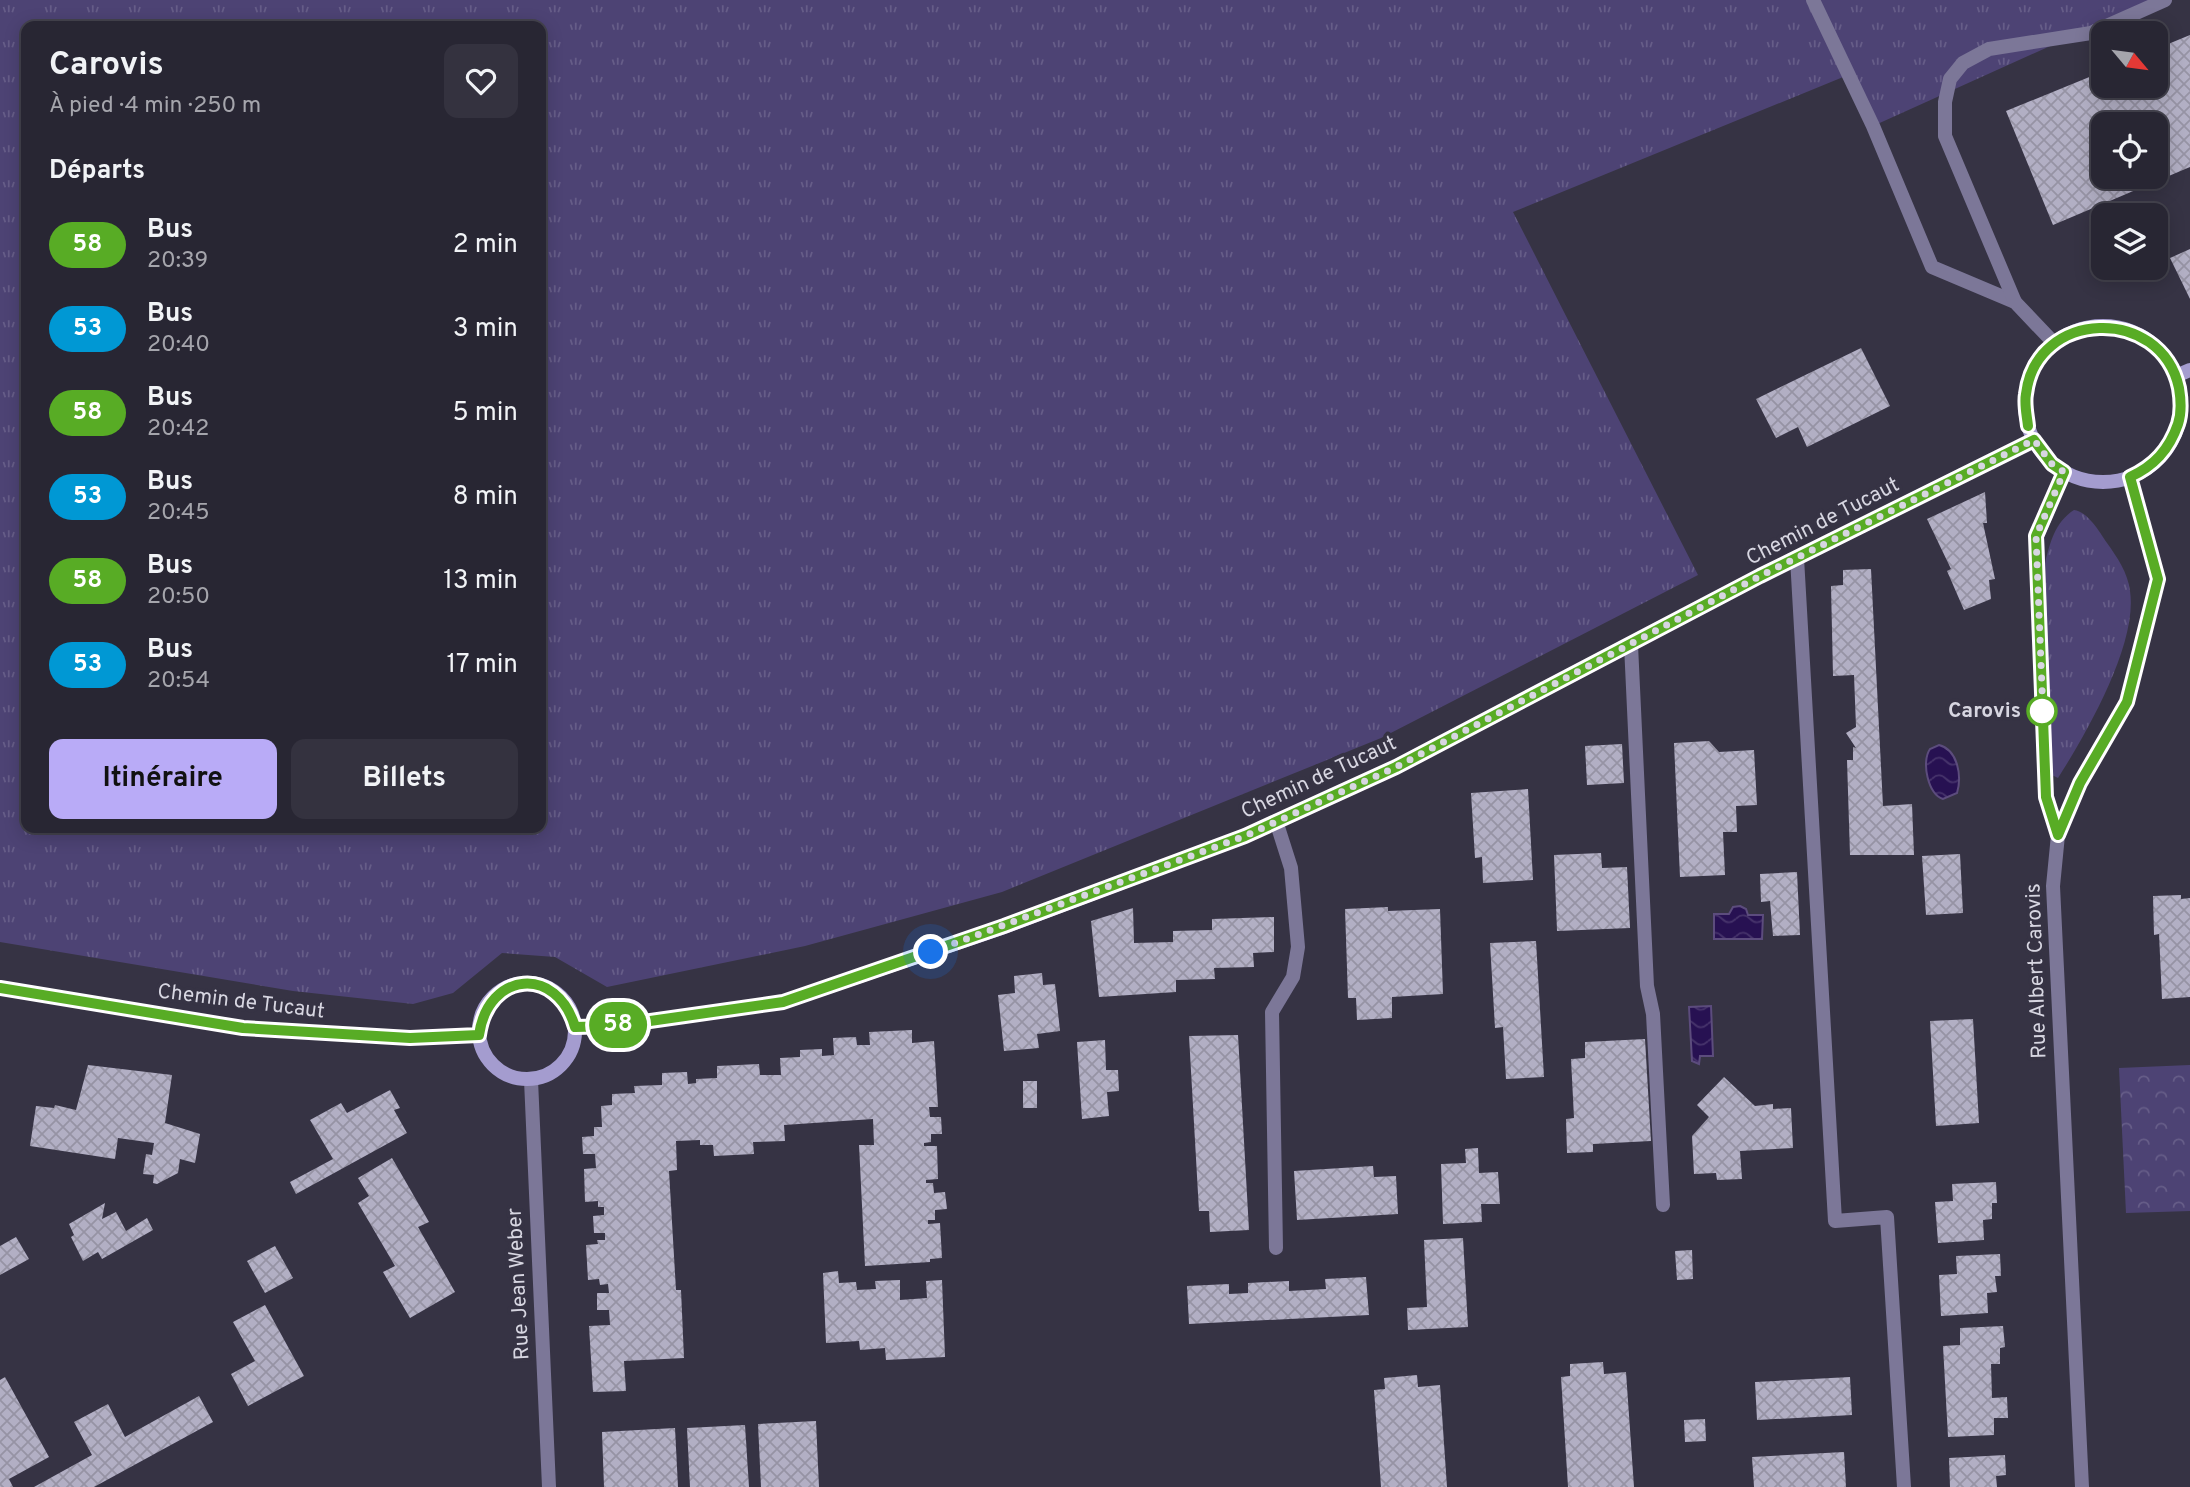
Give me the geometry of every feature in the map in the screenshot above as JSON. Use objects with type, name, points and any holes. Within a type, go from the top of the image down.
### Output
[{"type":"main road","points":[[2104,326],[2130,330],[2151,342],[2183,373],[2180,417],[2173,439],[2155,463],[2130,477],[2109,482],[2089,481],[2064,472],[2052,464],[2034,440],[2028,426],[2025,396],[2039,359],[2054,343],[2079,329],[2104,326]]},
{"type":"main road","name":"Chemin de Tucaut","points":[[575,1027],[615,1026],[783,1002],[1004,926],[1276,821],[1396,767],[1797,558],[2034,440]]},
{"type":"main road","points":[[526,983],[546,987],[560,996],[570,1010],[575,1027],[573,1044],[565,1062],[549,1074],[531,1080],[513,1078],[497,1069],[485,1054],[479,1035],[482,1016],[490,1000],[506,988],[526,983]]},
{"type":"main road","name":"Chemin de Tucaut","points":[[0,988],[243,1028],[398,1037],[479,1035]]},
{"type":"street","points":[[1813,0],[1873,126],[1932,267],[2015,302]]},
{"type":"street","points":[[2054,343],[2015,302],[1945,136],[1945,102],[1950,79],[1963,63],[1989,49],[2091,33],[2165,0]]},
{"type":"street","points":[[2058,835],[2046,797],[2036,536],[2064,472]]},
{"type":"street","name":"Rue Albert Carovis","points":[[2082,1487],[2053,886],[2058,835],[2080,783],[2127,702],[2158,579],[2130,477]]},
{"type":"street","points":[[1797,558],[1835,1221],[1887,1217],[1904,1487]]},
{"type":"street","points":[[1631,645],[1647,986],[1653,1014],[1663,1205]]},
{"type":"street","points":[[1276,821],[1291,868],[1298,947],[1293,977],[1272,1012],[1276,1248]]},
{"type":"street","name":"Rue Jean Weber","points":[[531,1080],[549,1487]]},
{"type":"green space","points":[[0,0],[2152,0],[2106,21],[2091,21],[2091,28],[1873,126],[1848,75],[1513,212],[1698,575],[1381,738],[1002,892],[805,946],[607,987],[555,957],[502,953],[453,993],[413,1004],[293,991],[0,942]]},
{"type":"green space","points":[[2074,510],[2084,514],[2093,523],[2122,566],[2129,584],[2130,612],[2126,636],[2108,688],[2058,778],[2052,775],[2045,563],[2058,527]]},
{"type":"green space","points":[[2190,1065],[2190,1211],[2126,1213],[2119,1068]]},
{"type":"water","points":[[1939,745],[1951,752],[1959,772],[1957,793],[1943,799],[1933,791],[1926,769],[1930,749]]},
{"type":"water","points":[[1733,907],[1746,909],[1748,915],[1763,915],[1762,939],[1714,939],[1714,914],[1729,914]]},
{"type":"water","points":[[1711,1006],[1713,1056],[1700,1056],[1699,1064],[1692,1061],[1689,1007]]},
{"type":"building","points":[[2190,35],[2190,167],[2168,176],[2168,112],[2091,112],[2091,189],[2138,189],[2105,203],[2091,203],[2091,209],[2053,225],[2006,111],[2091,76],[2091,98],[2168,98],[2168,44]]},
{"type":"building","points":[[2190,249],[2190,299],[2170,258]]},
{"type":"building","points":[[1861,348],[1890,406],[1807,447],[1798,427],[1776,438],[1756,399]]},
{"type":"building","points":[[1985,492],[1987,523],[1983,523],[1995,579],[1989,580],[1991,599],[1964,610],[1947,571],[1951,569],[1927,519]]},
{"type":"building","points":[[1871,569],[1883,806],[1912,804],[1914,855],[1850,855],[1847,760],[1853,760],[1853,747],[1856,748],[1846,733],[1856,727],[1854,675],[1833,676],[1831,586],[1843,585],[1843,570]]},
{"type":"building","points":[[1709,741],[1719,752],[1754,750],[1757,805],[1736,806],[1737,832],[1723,832],[1725,875],[1680,877],[1674,743]]},
{"type":"building","points":[[1622,744],[1624,783],[1587,785],[1585,746]]},
{"type":"building","points":[[1528,789],[1533,880],[1483,883],[1482,857],[1475,858],[1471,793]]},
{"type":"building","points":[[1601,853],[1602,868],[1627,867],[1630,928],[1557,931],[1554,855]]},
{"type":"building","points":[[1960,854],[1963,913],[1926,915],[1922,856]]},
{"type":"building","points":[[1797,872],[1800,935],[1773,936],[1770,901],[1761,902],[1760,874]]},
{"type":"building","points":[[2181,895],[2181,899],[2190,898],[2190,997],[2162,999],[2159,934],[2154,935],[2153,896]]},
{"type":"building","points":[[1388,907],[1388,911],[1440,909],[1443,994],[1392,997],[1392,1018],[1357,1020],[1356,998],[1348,998],[1345,909]]},
{"type":"building","points":[[1133,908],[1134,943],[1173,942],[1173,931],[1212,930],[1212,919],[1274,917],[1274,952],[1253,953],[1254,967],[1214,968],[1215,979],[1176,980],[1176,992],[1099,997],[1091,921]]},
{"type":"building","points":[[1536,941],[1544,1077],[1506,1079],[1503,1027],[1495,1028],[1490,943]]},
{"type":"building","points":[[1042,973],[1043,985],[1055,984],[1060,1031],[1037,1034],[1039,1048],[1004,1051],[998,995],[1015,993],[1014,976]]},
{"type":"building","points":[[1973,1019],[1979,1123],[1936,1126],[1930,1021]]},
{"type":"building","points":[[912,1030],[912,1043],[934,1041],[938,1107],[929,1107],[930,1117],[941,1117],[942,1134],[931,1134],[931,1142],[924,1143],[924,1146],[937,1146],[938,1179],[926,1180],[926,1183],[933,1183],[934,1193],[945,1192],[947,1209],[935,1210],[935,1220],[928,1220],[928,1224],[940,1223],[942,1258],[930,1259],[930,1262],[865,1266],[859,1145],[874,1145],[873,1119],[784,1125],[785,1141],[753,1142],[754,1154],[714,1156],[713,1145],[700,1145],[700,1140],[676,1141],[677,1170],[669,1171],[676,1290],[681,1290],[684,1358],[624,1361],[626,1391],[593,1392],[589,1326],[610,1325],[609,1310],[597,1310],[597,1293],[609,1293],[608,1284],[600,1285],[599,1279],[588,1280],[586,1245],[605,1240],[605,1233],[594,1233],[593,1216],[604,1215],[604,1207],[598,1207],[598,1201],[585,1202],[584,1169],[596,1168],[595,1154],[583,1154],[582,1137],[594,1136],[594,1127],[602,1127],[601,1106],[612,1105],[612,1094],[635,1093],[634,1086],[662,1085],[662,1073],[687,1072],[688,1084],[696,1083],[696,1079],[717,1078],[717,1066],[759,1064],[760,1075],[781,1075],[780,1058],[800,1057],[800,1050],[822,1049],[822,1056],[834,1055],[833,1038],[856,1037],[857,1045],[870,1045],[869,1032]]},
{"type":"building","points":[[1238,1035],[1249,1230],[1210,1232],[1209,1211],[1199,1211],[1189,1036]]},
{"type":"building","points":[[1645,1039],[1651,1141],[1593,1144],[1593,1152],[1567,1153],[1566,1119],[1574,1118],[1571,1059],[1585,1058],[1585,1042]]},
{"type":"building","points":[[1105,1040],[1106,1070],[1118,1070],[1119,1091],[1107,1092],[1109,1116],[1082,1119],[1077,1042]]},
{"type":"building","points":[[88,1065],[172,1075],[165,1123],[200,1134],[195,1163],[180,1159],[178,1173],[157,1184],[153,1183],[154,1175],[143,1174],[146,1154],[152,1155],[154,1143],[118,1138],[115,1159],[30,1146],[36,1106],[54,1108],[55,1105],[76,1110]]},
{"type":"building","points":[[1724,1077],[1755,1106],[1773,1104],[1773,1109],[1791,1108],[1793,1148],[1740,1151],[1742,1179],[1717,1180],[1716,1173],[1694,1174],[1692,1136],[1709,1117],[1697,1105]]},
{"type":"building","points":[[1023,1081],[1037,1081],[1037,1108],[1023,1108]]},
{"type":"building","points":[[390,1090],[400,1108],[394,1110],[407,1133],[296,1194],[290,1182],[333,1159],[310,1120],[341,1103],[347,1113]]},
{"type":"building","points":[[1478,1148],[1479,1173],[1498,1172],[1500,1204],[1481,1204],[1482,1222],[1443,1224],[1441,1164],[1466,1163],[1465,1149]]},
{"type":"building","points":[[392,1158],[429,1222],[418,1227],[455,1292],[410,1318],[383,1272],[395,1266],[358,1203],[369,1196],[358,1178]]},
{"type":"building","points":[[1373,1166],[1374,1177],[1396,1176],[1398,1214],[1297,1220],[1294,1171]]},
{"type":"building","points":[[1996,1182],[1997,1203],[1992,1203],[1992,1219],[1983,1220],[1984,1240],[1938,1243],[1935,1202],[1953,1201],[1952,1184]]},
{"type":"building","points":[[105,1203],[102,1219],[116,1212],[126,1231],[147,1218],[153,1230],[102,1259],[98,1252],[83,1261],[71,1237],[74,1235],[69,1224]]},
{"type":"building","points":[[16,1237],[29,1259],[0,1275],[0,1246]]},
{"type":"building","points":[[1463,1238],[1468,1327],[1408,1330],[1407,1308],[1427,1307],[1424,1240]]},
{"type":"building","points":[[275,1246],[293,1278],[265,1293],[247,1261]]},
{"type":"building","points":[[1692,1250],[1693,1279],[1677,1280],[1675,1251]]},
{"type":"building","points":[[2000,1254],[2001,1276],[1995,1276],[1997,1292],[1987,1293],[1988,1313],[1941,1316],[1939,1275],[1957,1274],[1956,1256]]},
{"type":"building","points":[[838,1271],[839,1283],[856,1282],[857,1290],[876,1289],[875,1281],[900,1280],[900,1300],[927,1298],[926,1281],[942,1280],[945,1357],[886,1360],[885,1348],[860,1350],[859,1341],[826,1343],[823,1273]]},
{"type":"building","points":[[1366,1277],[1369,1315],[1189,1324],[1187,1286],[1229,1284],[1229,1294],[1248,1293],[1248,1283],[1289,1281],[1289,1291],[1326,1289],[1325,1279]]},
{"type":"building","points":[[265,1305],[304,1376],[248,1406],[231,1374],[255,1361],[233,1322]]},
{"type":"building","points":[[2003,1326],[2005,1347],[2000,1348],[2000,1364],[1991,1364],[1992,1398],[2007,1397],[2008,1418],[1994,1418],[1994,1435],[1948,1437],[1943,1346],[1960,1345],[1960,1328]]},
{"type":"building","points":[[1603,1362],[1604,1374],[1626,1372],[1634,1487],[1568,1487],[1561,1377],[1570,1376],[1570,1364]]},
{"type":"building","points":[[1417,1375],[1418,1387],[1440,1385],[1447,1487],[1381,1487],[1374,1390],[1385,1389],[1384,1378]]},
{"type":"building","points":[[5,1377],[49,1457],[9,1479],[13,1487],[0,1487],[0,1380]]},
{"type":"building","points":[[1850,1377],[1852,1415],[1757,1420],[1755,1382]]},
{"type":"building","points":[[199,1396],[213,1422],[94,1487],[34,1487],[92,1455],[74,1422],[108,1404],[125,1437]]},
{"type":"building","points":[[1705,1419],[1706,1441],[1685,1442],[1684,1420]]},
{"type":"building","points":[[816,1421],[819,1487],[761,1487],[758,1424]]},
{"type":"building","points":[[745,1425],[749,1487],[690,1487],[687,1428]]},
{"type":"building","points":[[675,1428],[678,1487],[604,1487],[602,1432]]},
{"type":"building","points":[[1844,1452],[1846,1487],[1754,1487],[1752,1457]]},
{"type":"building","points":[[2005,1455],[2006,1475],[1996,1476],[1997,1487],[1950,1487],[1949,1458]]},
{"type":"bus line","name":"58","points":[[0,988],[243,1028],[410,1038],[479,1035],[482,1016],[490,1000],[506,988],[526,983],[546,987],[560,996],[570,1010],[575,1027],[615,1026],[783,1002],[1004,926],[1245,836],[1396,767],[1760,576],[2034,440],[2052,464],[2064,472],[2036,536],[2046,797],[2058,835],[2080,783],[2127,702],[2148,625],[2158,579],[2130,477],[2155,463],[2173,439],[2180,417],[2181,398],[2176,376],[2167,359],[2151,342],[2130,330],[2104,326],[2079,329],[2054,343],[2039,359],[2025,396],[2028,426]]},
{"type":"place","name":"Carovis","points":[[2042,711]]},
{"type":"route","points":[[931,952],[1245,836],[1396,767],[1760,576],[2034,440],[2052,464],[2064,472],[2036,536],[2043,714],[2042,711]]}]
